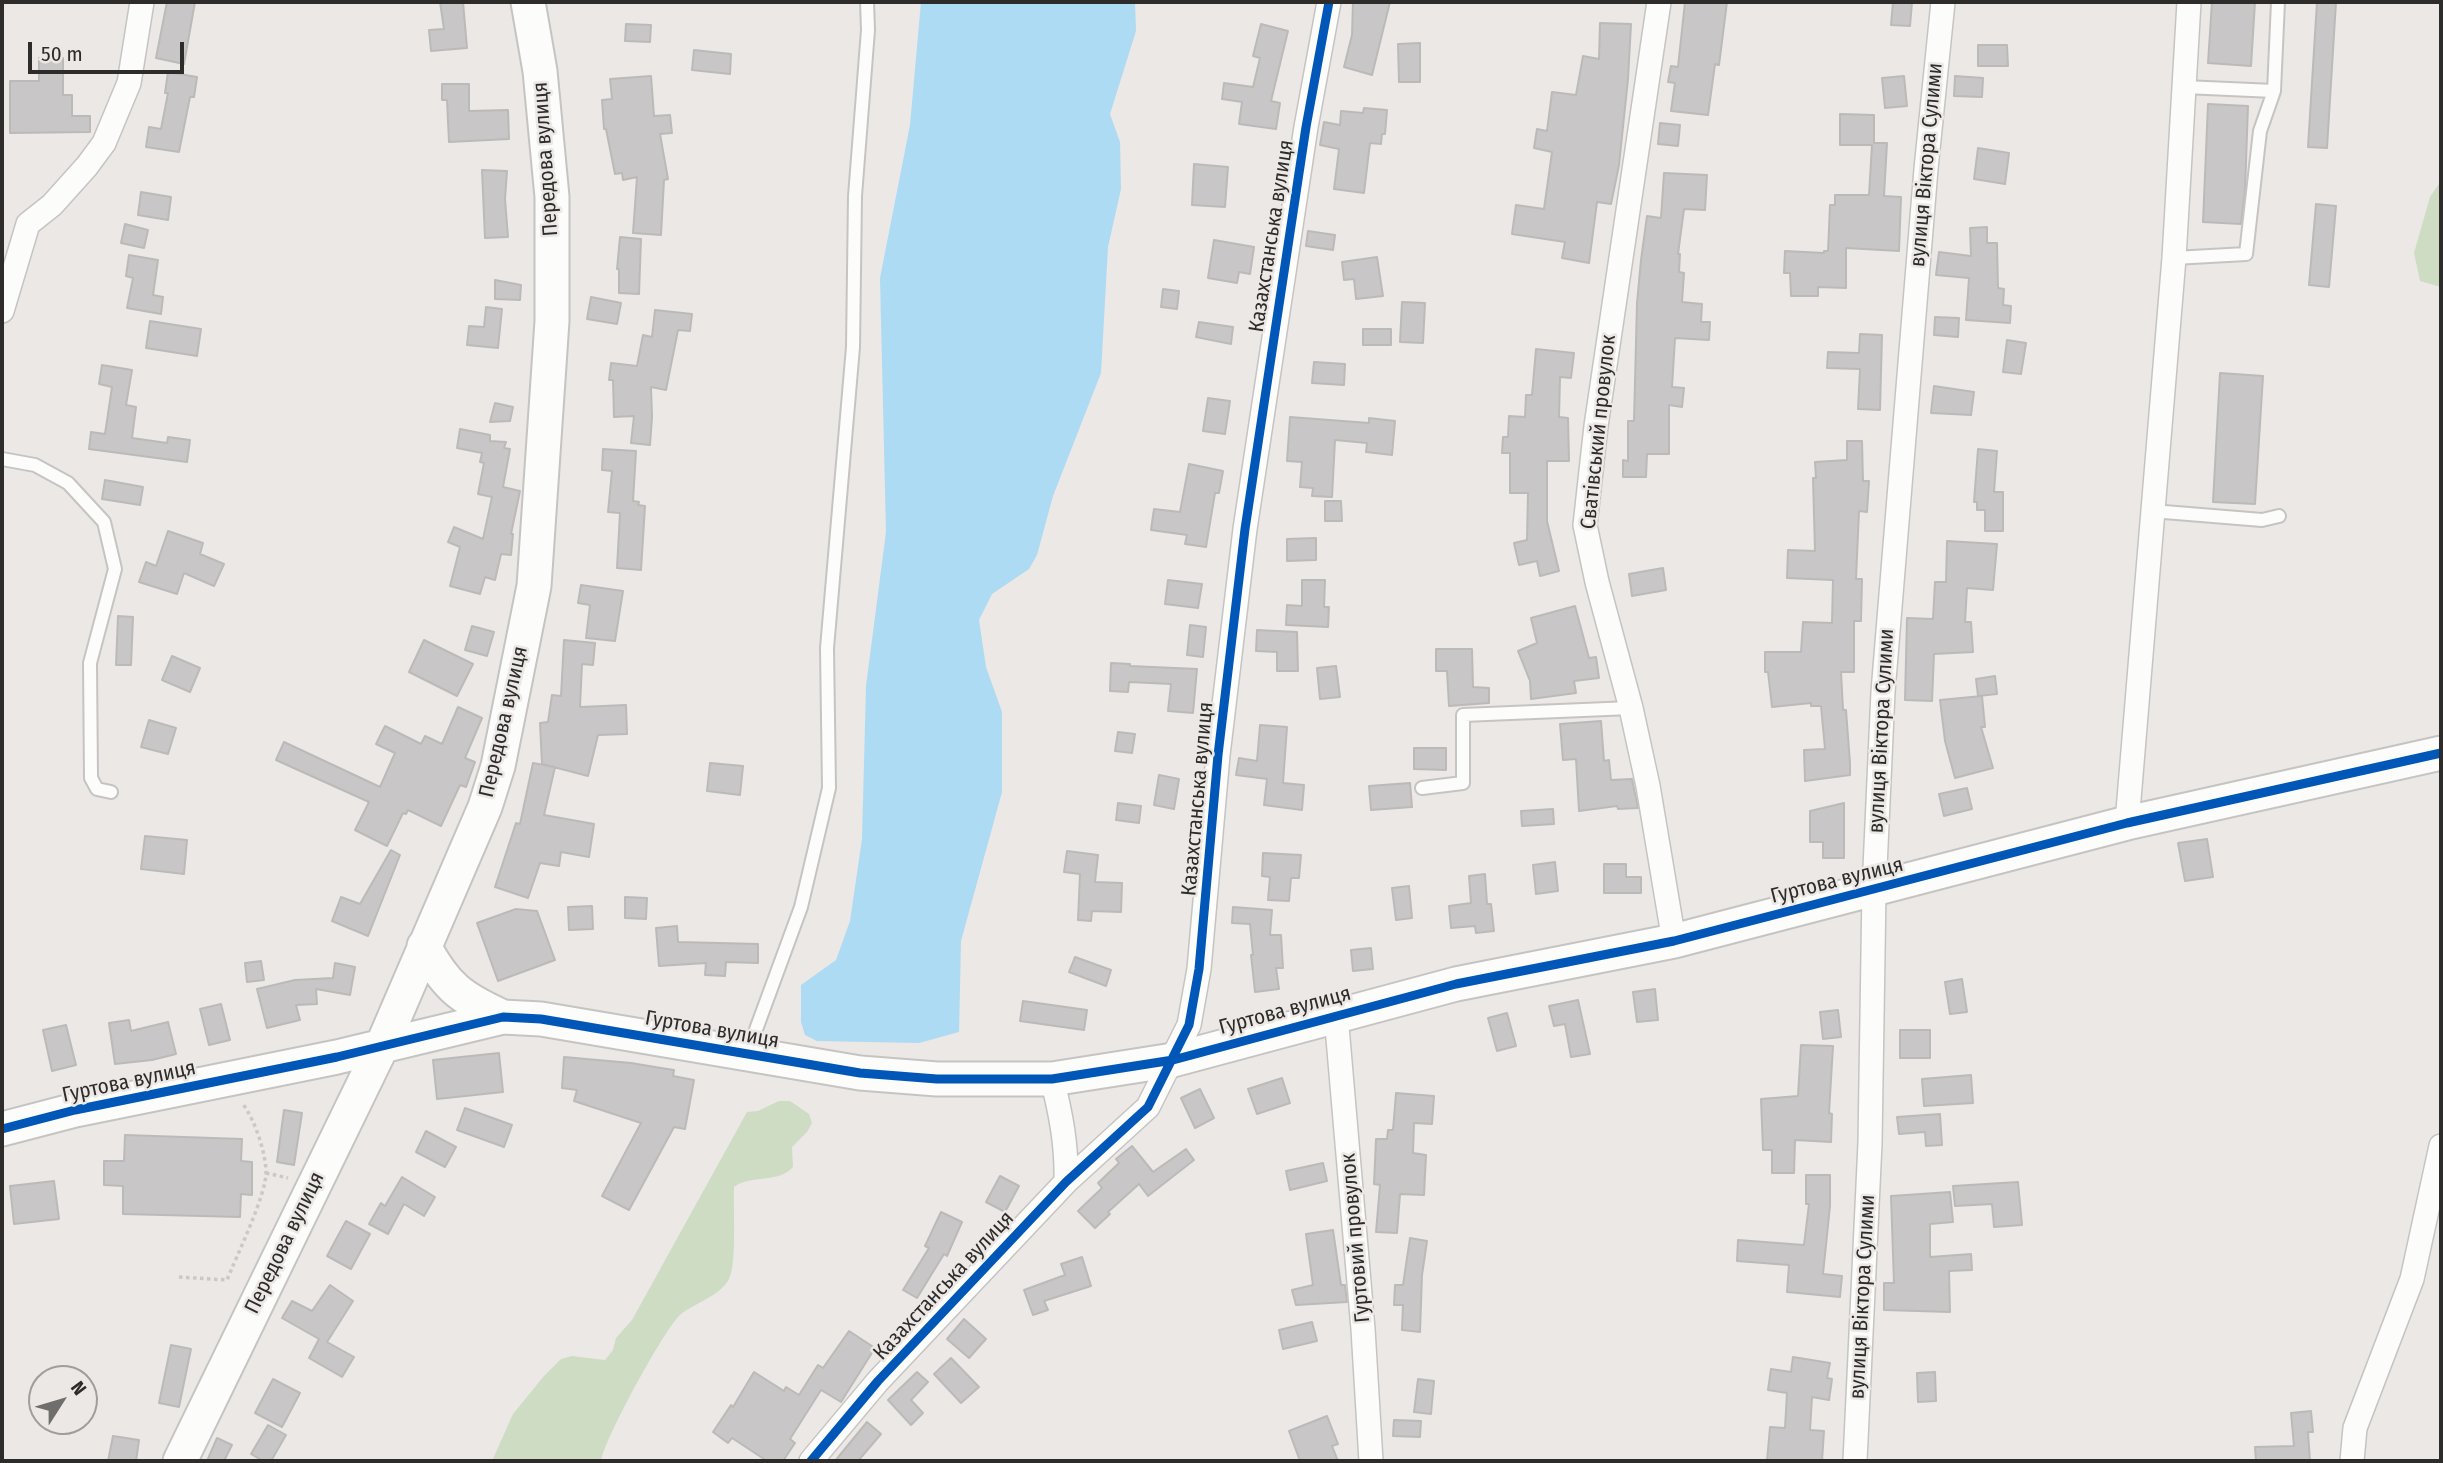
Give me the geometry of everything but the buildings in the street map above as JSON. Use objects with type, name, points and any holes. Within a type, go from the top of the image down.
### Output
[{"type":"street","points":[[2,311],[28,224],[52,205],[88,166],[104,143],[129,83],[142,2]]},
{"type":"street","name":"Передова вулиця","points":[[180,1461],[382,1046],[485,807],[498,766],[534,586],[552,321],[552,197],[540,71],[528,2]]},
{"type":"street","name":"Казахстанська вулиця","points":[[811,1461],[878,1381],[1066,1182],[1148,1107],[1189,1025],[1199,970],[1218,755],[1245,529],[1306,127],[1329,2]]},
{"type":"street","name":"Сватівський провулок","points":[[1659,2],[1596,426],[1585,525],[1648,786],[1674,941]]},
{"type":"street","name":"вулиця Віктора Сулими","points":[[1855,1461],[1870,1143],[1874,890],[1884,678],[1926,169],[1943,2]]},
{"type":"street","points":[[2127,823],[2174,258],[2189,2]]},
{"type":"street","name":"Гуртова вулиця","points":[[2,1129],[75,1110],[382,1046],[503,1017],[541,1019],[860,1073],[937,1079],[1052,1079],[1172,1060],[1456,984],[1674,941],[2127,823],[2441,753]]},
{"type":"street","points":[[424,946],[436,969],[452,987],[470,1002],[503,1017]]},
{"type":"street","name":"Гуртовий провулок","points":[[1336,1015],[1363,1329],[1371,1461]]},
{"type":"street","points":[[1052,1079],[1067,1153],[1066,1182]]},
{"type":"street","points":[[2352,1461],[2356,1428],[2412,1279],[2441,1146]]},
{"type":"lane","points":[[747,1055],[801,907],[829,788],[827,648],[853,347],[855,197],[868,30],[867,2]]},
{"type":"lane","points":[[2174,258],[2246,254],[2260,131],[2274,91],[2278,2]]},
{"type":"lane","points":[[2184,87],[2274,91]]},
{"type":"lane","points":[[2,459],[35,465],[68,483],[104,522],[115,569],[90,663],[89,715],[91,778],[97,789],[111,792]]},
{"type":"lane","points":[[2152,511],[2262,520],[2279,516]]},
{"type":"lane","points":[[1422,788],[1463,783],[1463,715],[1631,708]]},
{"type":"path","points":[[179,1277],[227,1280],[257,1206],[266,1173],[251,1115],[224,1080]]},
{"type":"green space","points":[[2441,181],[2441,287],[2420,281],[2414,253],[2430,197]]},
{"type":"green space","points":[[779,1101],[790,1101],[809,1114],[812,1123],[792,1147],[793,1167],[780,1175],[741,1183],[734,1187],[734,1249],[729,1279],[714,1295],[681,1314],[673,1323],[623,1409],[601,1461],[492,1461],[513,1414],[561,1359],[572,1356],[605,1360],[613,1350],[616,1338],[632,1320],[747,1112],[758,1111]]},
{"type":"water","points":[[921,2],[1135,2],[1136,31],[1110,114],[1120,142],[1121,189],[1108,247],[1101,373],[1053,496],[1037,555],[1029,569],[992,594],[979,620],[986,667],[1002,712],[1002,792],[961,941],[959,1032],[919,1043],[817,1041],[805,1035],[801,1022],[801,985],[836,960],[850,921],[862,839],[866,686],[886,532],[880,278],[910,125]]},
{"type":"cycle path","points":[[811,1461],[878,1381],[1066,1182],[1148,1107],[1189,1025],[1199,969],[1218,755],[1245,529],[1306,127],[1329,2]]},
{"type":"cycle path","points":[[2,1129],[75,1110],[337,1057],[503,1017],[541,1019],[860,1073],[937,1079],[1052,1079],[1173,1060],[1456,984],[1674,941],[2127,823],[2441,753]]}]
